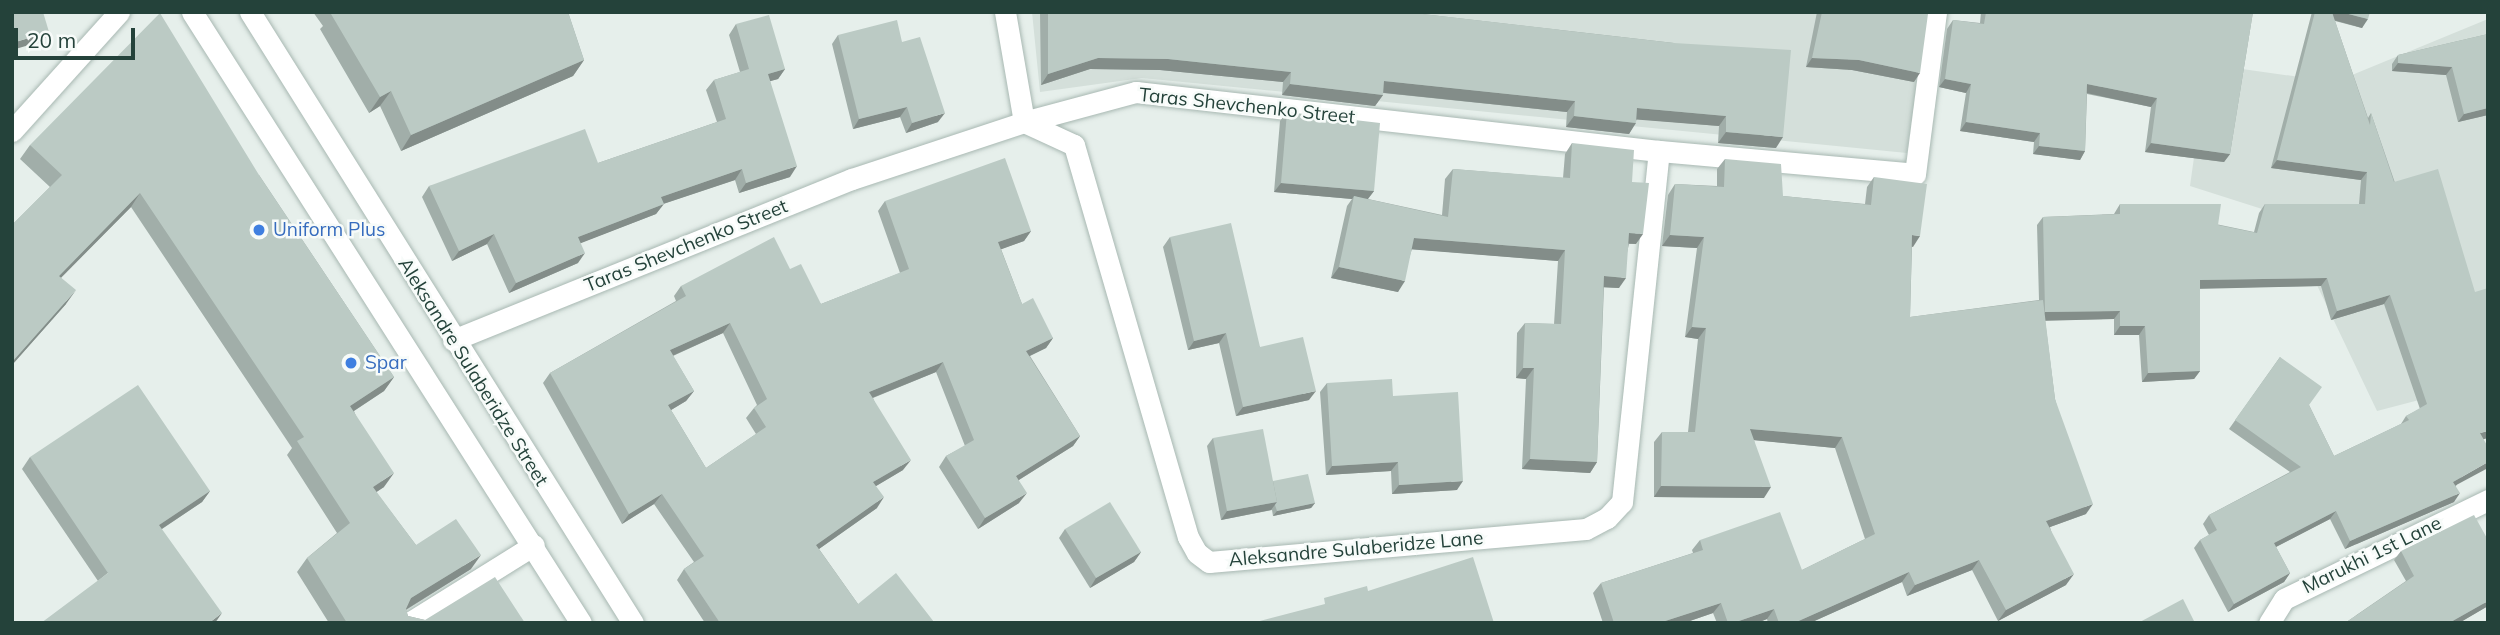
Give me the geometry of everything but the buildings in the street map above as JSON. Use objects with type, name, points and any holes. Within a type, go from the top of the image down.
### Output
[{"type":"street","points":[[12,131],[119,12]]},
{"type":"street","points":[[192,12],[534,545],[581,623]]},
{"type":"street","name":"Aleksandre Sulaberidze Street","points":[[250,12],[453,340],[633,623]]},
{"type":"street","points":[[1005,12],[1024,122]]},
{"type":"street","name":"Taras Shevchenko Street","points":[[453,340],[852,179],[1024,122],[1136,92],[1659,151],[1915,174],[1936,12]]},
{"type":"street","name":"Aleksandre Sulaberidze Lane","points":[[1024,122],[1074,145],[1188,537],[1197,554],[1209,562],[1586,529],[1606,519],[1622,502],[1659,151]]},
{"type":"street","name":"Marukhi 1st Lane","points":[[2269,623],[2284,598],[2488,500]]},
{"type":"street","points":[[409,623],[534,545]]},
{"type":"shaded area","points":[[1032,12],[1927,12],[1907,153],[1142,78],[1040,92]]},
{"type":"shaded area","points":[[2488,19],[2488,382],[2377,411],[2284,216],[2190,186],[2207,64],[2335,82]]},
{"type":"place","name":"Uniform Plus","points":[[259,230]]},
{"type":"place","name":"Spar","points":[[351,363]]}]
